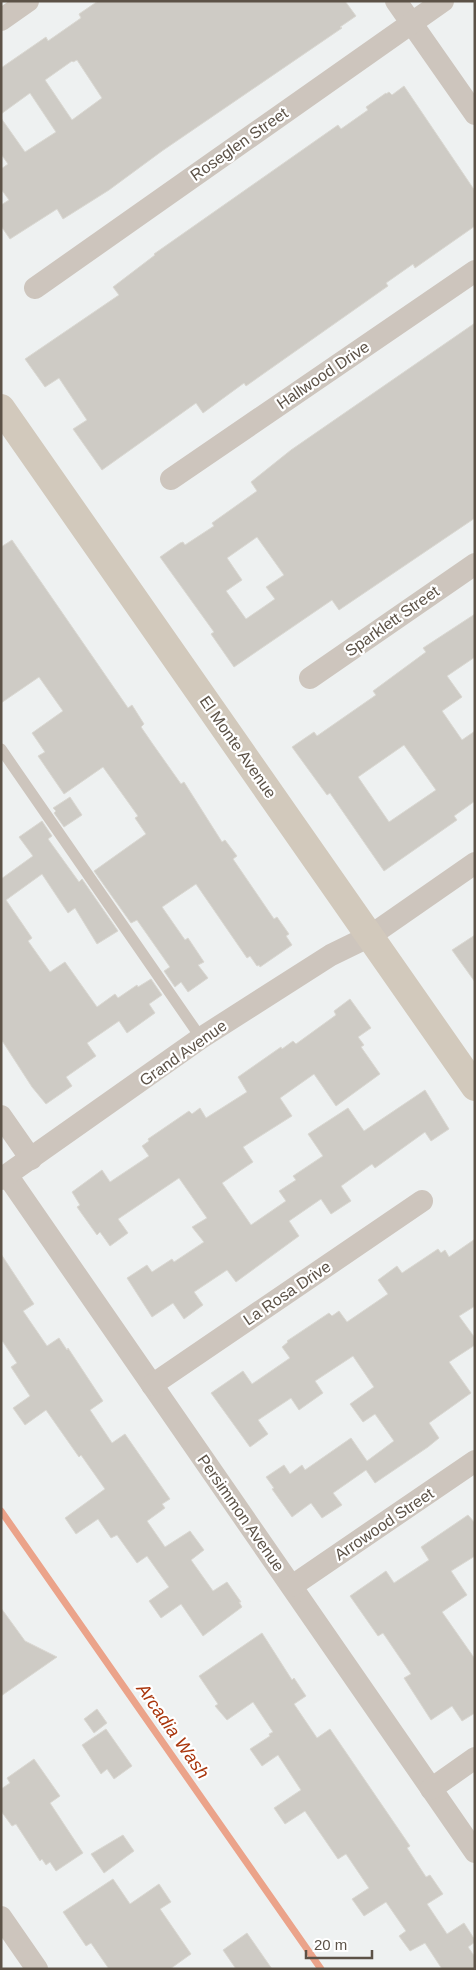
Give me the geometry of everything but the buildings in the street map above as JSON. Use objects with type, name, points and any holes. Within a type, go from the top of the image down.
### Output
[{"type":"street","points":[[1,20],[28,1]]},
{"type":"street","points":[[396,1],[475,114]]},
{"type":"street","name":"Roseglen Street","points":[[35,288],[443,1]]},
{"type":"street","name":"Hallwood Drive","points":[[171,479],[475,271]]},
{"type":"street","name":"El Monte Avenue","points":[[1,408],[475,1087]]},
{"type":"street","name":"Sparklett Street","points":[[310,678],[475,564]]},
{"type":"street","name":"Grand Avenue","points":[[4,1177],[201,1038],[331,955],[370,936],[475,863]]},
{"type":"street","points":[[1,1116],[31,1159]]},
{"type":"street","name":"Persimmon Avenue","points":[[4,1177],[292,1586],[475,1852]]},
{"type":"street","name":"La Rosa Drive","points":[[152,1386],[422,1201]]},
{"type":"street","name":"Arrowood Street","points":[[292,1586],[475,1461]]},
{"type":"street","points":[[431,1788],[475,1758]]},
{"type":"street","points":[[1,1917],[37,1969]]},
{"type":"lane","points":[[1,749],[201,1038]]},
{"type":"waterway","name":"Arcadia Wash","points":[[1,1511],[321,1969]]}]
